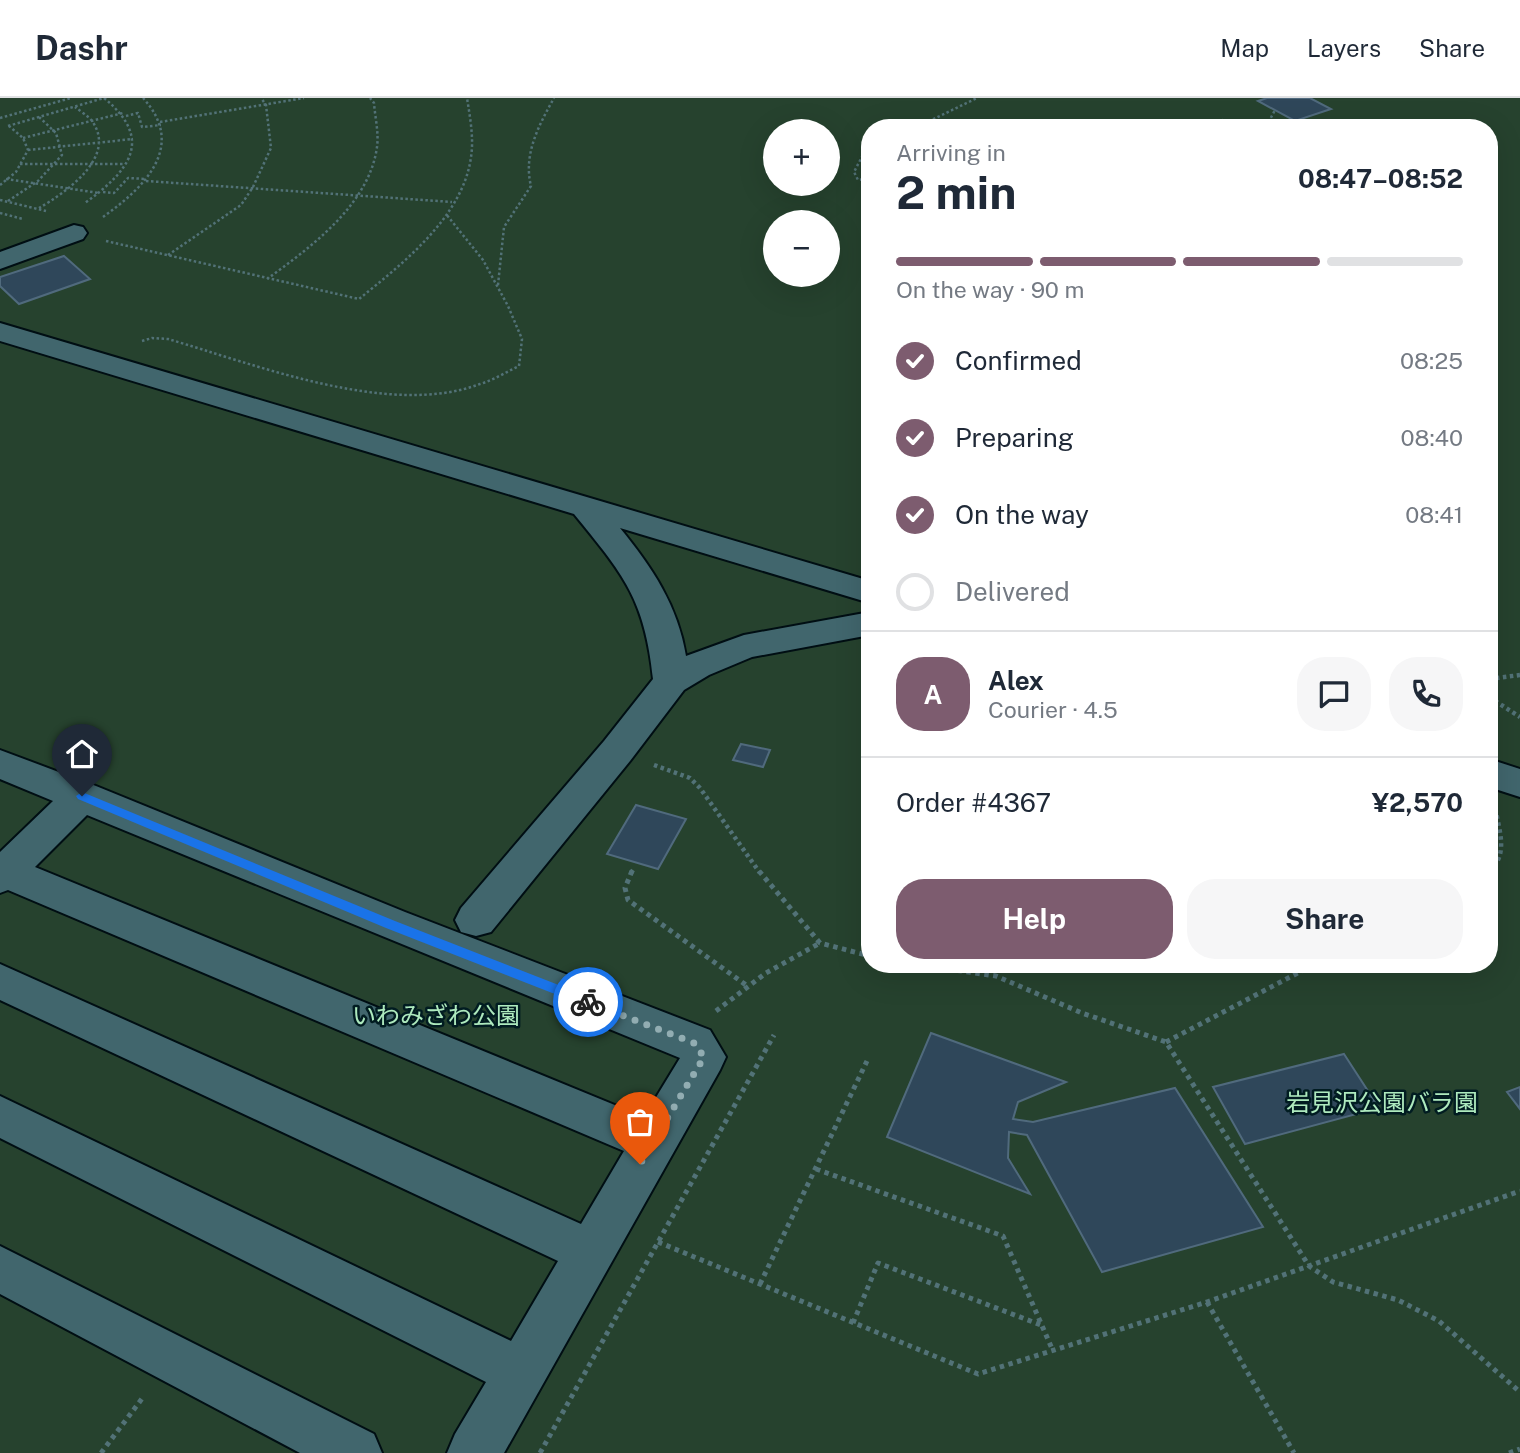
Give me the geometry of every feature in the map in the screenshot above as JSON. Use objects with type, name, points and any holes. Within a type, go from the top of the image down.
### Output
[{"type":"lane","points":[[0,261],[74,233]]},
{"type":"lane","points":[[0,332],[861,589]]},
{"type":"lane","points":[[585,507],[610,537],[654,601],[667,648],[671,681]]},
{"type":"lane","points":[[476,920],[617,751],[671,681],[696,666],[744,647],[861,625]]},
{"type":"lane","points":[[0,764],[390,924],[694,1043],[704,1057],[474,1453]]},
{"type":"lane","points":[[82,796],[3,875],[653,1142]]},
{"type":"lane","points":[[0,981],[590,1252]]},
{"type":"lane","points":[[0,1116],[520,1372]]},
{"type":"lane","points":[[0,1269],[355,1453]]},
{"type":"path","points":[[0,118],[71,98]]},
{"type":"path","points":[[28,150],[23,138],[8,126],[104,98],[124,115],[132,127],[132,152],[101,192],[83,205]]},
{"type":"path","points":[[74,233],[131,197],[146,180],[162,142],[159,114],[143,98]]},
{"type":"path","points":[[168,255],[241,205],[253,187],[271,148],[266,105],[261,98]]},
{"type":"path","points":[[23,138],[138,113],[142,127],[304,98]]},
{"type":"path","points":[[267,279],[319,238],[358,194],[371,169],[377,148],[374,103],[370,98]]},
{"type":"path","points":[[0,213],[74,233],[359,299],[425,242],[446,214],[469,167],[467,98]]},
{"type":"path","points":[[498,286],[505,226],[531,186],[526,174],[539,124],[554,98]]},
{"type":"path","points":[[934,119],[977,98]]},
{"type":"path","points":[[38,209],[71,189],[98,153],[99,131],[86,114],[74,107]]},
{"type":"path","points":[[1271,119],[1275,110]]},
{"type":"path","points":[[8,201],[35,184],[62,155],[57,131],[38,117]]},
{"type":"path","points":[[28,150],[132,139]]},
{"type":"path","points":[[0,185],[16,172],[28,150]]},
{"type":"path","points":[[861,159],[854,172],[858,180],[861,180]]},
{"type":"path","points":[[20,164],[125,164]]},
{"type":"path","points":[[6,179],[114,193],[128,178],[452,202]]},
{"type":"path","points":[[0,200],[48,211]]},
{"type":"path","points":[[106,363],[137,342],[168,338],[371,394],[413,394],[473,387],[503,377],[519,366],[522,339],[498,286],[467,238],[446,214]]},
{"type":"path","points":[[1498,679],[1520,675]]},
{"type":"path","points":[[1498,703],[1520,717]]},
{"type":"path","points":[[617,751],[690,778],[700,788],[745,855],[820,943],[861,954]]},
{"type":"path","points":[[1498,865],[1502,856],[1501,786]]},
{"type":"path","points":[[633,870],[625,883],[624,893],[628,900],[746,985]]},
{"type":"path","points":[[715,1012],[746,985],[802,950],[820,943]]},
{"type":"path","points":[[975,973],[996,976],[1082,1013],[1166,1042],[1309,1266],[1333,1282],[1398,1300],[1439,1321],[1520,1392]]},
{"type":"path","points":[[1166,1042],[1298,973]]},
{"type":"path","points":[[540,1453],[774,1035]]},
{"type":"path","points":[[760,1284],[867,1061]]},
{"type":"path","points":[[816,1169],[1003,1236],[1053,1351]]},
{"type":"path","points":[[658,1242],[978,1374],[1207,1302],[1520,1191]]},
{"type":"path","points":[[853,1323],[878,1263],[1041,1325]]},
{"type":"path","points":[[1207,1302],[1294,1453]]},
{"type":"path","points":[[101,1453],[144,1396]]},
{"type":"path","points":[[1509,1453],[1520,1449]]},
{"type":"green space","name":"いわみざわ公園","points":[[0,98],[1520,98],[1520,1453],[0,1453]]},
{"type":"building","points":[[1267,98],[1310,98],[1331,109],[1301,119],[1291,119],[1258,101]]},
{"type":"building","points":[[64,256],[90,279],[19,304],[0,286],[0,277]]},
{"type":"building","points":[[741,744],[770,750],[763,767],[733,760]]},
{"type":"building","points":[[636,805],[686,819],[658,869],[607,854]]},
{"type":"building","points":[[931,1033],[1066,1082],[1018,1102],[1013,1119],[1033,1122],[1175,1088],[1263,1227],[1102,1272],[1027,1135],[1009,1132],[1008,1158],[1030,1194],[887,1137]]},
{"type":"building","points":[[1344,1054],[1379,1108],[1245,1144],[1213,1087]]},
{"type":"building","points":[[1520,1087],[1520,1109],[1507,1092]]},
{"type":"way so far","points":[[588,1002],[694,1043],[704,1057],[640,1164]]},
{"type":"route","points":[[82,796],[390,924],[588,1002]]},
{"type":"park label","name":"岩見沢公園バラ園","points":[[1382,1103]]}]
